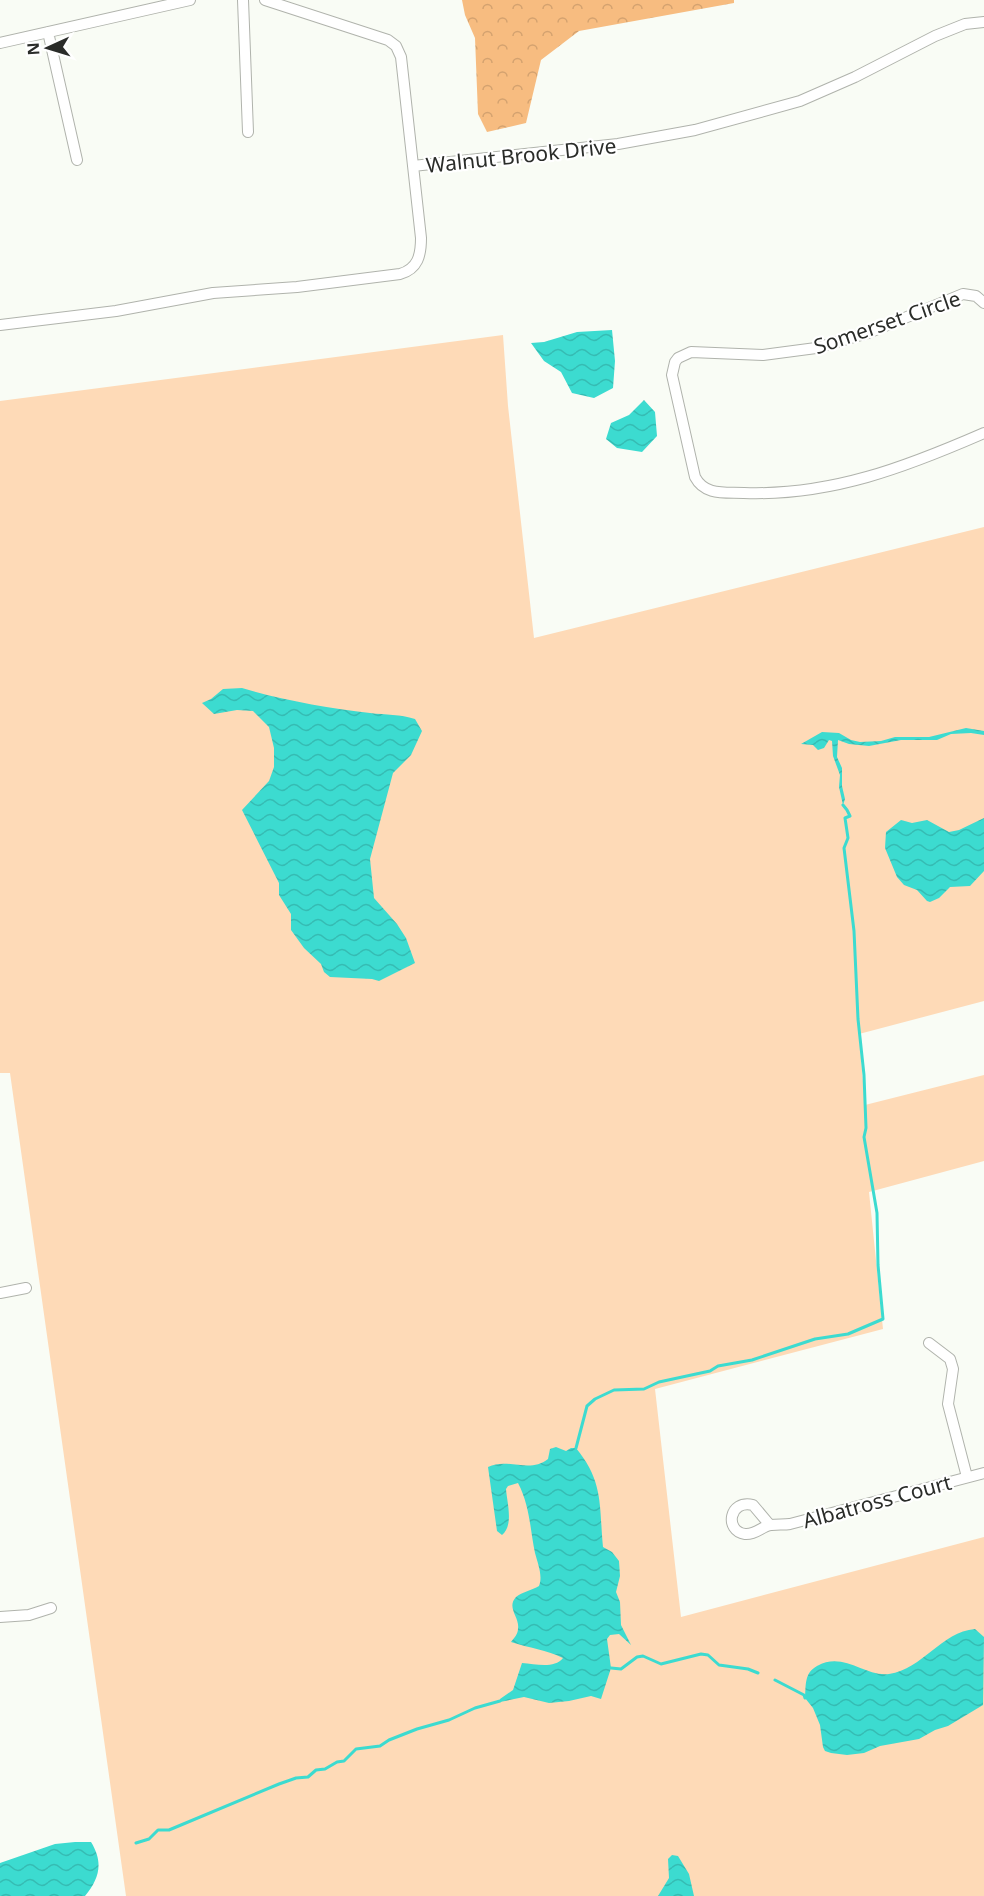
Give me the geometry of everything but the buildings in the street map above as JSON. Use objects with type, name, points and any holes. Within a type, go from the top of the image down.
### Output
[{"type":"street","points":[[0,43],[190,0]]},
{"type":"street","points":[[243,0],[248,132]]},
{"type":"street","points":[[265,0],[388,40],[396,46],[401,57],[413,166]]},
{"type":"street","name":"Walnut Brook Drive","points":[[0,325],[116,311],[213,293],[297,287],[406,273],[417,262],[421,247],[413,166],[651,140],[702,128],[800,101],[855,77],[935,36],[965,24],[984,22]]},
{"type":"street","points":[[48,32],[77,160]]},
{"type":"street","name":"Somerset Circle","points":[[984,303],[973,294],[963,294],[868,333],[816,348],[763,355],[691,352],[678,358],[672,375],[695,477],[702,487],[714,492],[772,493],[861,480],[916,462],[984,433]]},
{"type":"street","points":[[0,1293],[26,1288]]},
{"type":"street","points":[[929,1342],[950,1359],[953,1369],[949,1394],[950,1412],[967,1477]]},
{"type":"street","name":"Albatross Court","points":[[770,1524],[790,1524],[984,1473]]},
{"type":"street","points":[[0,1617],[29,1615],[51,1608]]},
{"type":"shaded area","points":[[503,335],[508,406],[534,638],[984,527],[984,1001],[859,1034],[865,1105],[984,1075],[984,1161],[869,1192],[883,1329],[655,1389],[681,1617],[984,1537],[984,1896],[126,1896],[10,1073],[0,1073],[0,401]]},
{"type":"green space","points":[[462,0],[734,0],[734,3],[579,31],[541,60],[526,123],[487,132],[478,114],[475,38],[465,15]]},
{"type":"water","points":[[612,330],[615,361],[613,388],[594,398],[572,393],[561,372],[544,361],[531,343],[544,342],[577,332]]},
{"type":"water","points":[[644,400],[655,412],[657,436],[642,452],[617,448],[606,439],[611,423],[629,415]]},
{"type":"water","points":[[242,688],[322,706],[415,719],[422,731],[411,755],[393,773],[370,859],[374,898],[406,938],[415,963],[379,981],[330,977],[291,930],[291,914],[279,895],[279,883],[242,810],[269,781],[274,767],[274,748],[269,727],[253,711],[237,710],[214,714],[202,703],[223,689]]},
{"type":"water","points":[[966,728],[984,731],[984,735],[951,734],[937,740],[901,740],[869,746],[849,744],[838,740],[837,757],[842,768],[845,799],[843,805],[839,787],[840,775],[833,756],[832,741],[829,740],[824,748],[818,750],[813,745],[801,744],[822,732],[839,733],[860,742],[881,741],[895,737],[929,737]]},
{"type":"water","points":[[984,818],[984,871],[970,886],[950,887],[939,898],[930,902],[917,890],[904,885],[897,877],[885,848],[886,832],[901,820],[912,823],[927,820],[949,832],[959,830]]},
{"type":"water","points":[[556,1447],[566,1451],[576,1448],[585,1460],[596,1483],[603,1547],[612,1552],[619,1561],[620,1576],[616,1592],[620,1602],[621,1625],[631,1645],[619,1634],[610,1635],[607,1639],[611,1668],[601,1699],[591,1696],[549,1703],[524,1697],[500,1702],[500,1699],[513,1690],[522,1663],[550,1665],[563,1658],[511,1642],[518,1629],[513,1601],[518,1595],[539,1586],[539,1566],[527,1509],[518,1483],[506,1489],[508,1526],[502,1535],[497,1531],[488,1467],[496,1464],[533,1465],[541,1463],[548,1459],[550,1449]]},
{"type":"water","points":[[975,1629],[984,1637],[983,1705],[948,1726],[919,1739],[880,1746],[864,1753],[847,1755],[825,1751],[820,1725],[813,1708],[805,1698],[806,1680],[813,1669],[827,1662],[836,1661],[871,1672],[889,1674],[912,1665],[952,1637]]},
{"type":"water","points":[[91,1842],[98,1857],[99,1864],[94,1883],[85,1896],[0,1896],[0,1863],[55,1844]]},
{"type":"water","points":[[672,1855],[678,1856],[689,1874],[694,1896],[658,1896],[669,1878],[668,1859]]},
{"type":"waterway","points":[[576,1448],[587,1406],[595,1399],[614,1390],[644,1389],[659,1382],[710,1371],[718,1366],[752,1360],[815,1339],[848,1334],[883,1319],[878,1265],[877,1213],[864,1137],[866,1128],[864,1075],[858,1019],[854,931],[844,848],[848,838],[845,818],[850,816],[843,805]]},
{"type":"waterway","points":[[611,1668],[621,1669],[637,1657],[643,1656],[661,1664],[701,1654],[708,1655],[719,1665],[748,1669],[758,1673]]},
{"type":"waterway","points":[[775,1680],[804,1695],[805,1698]]},
{"type":"waterway","points":[[136,1843],[149,1839],[158,1830],[169,1830],[279,1784],[296,1778],[308,1777],[316,1770],[325,1769],[344,1761],[356,1749],[380,1746],[417,1729],[500,1701]]}]
